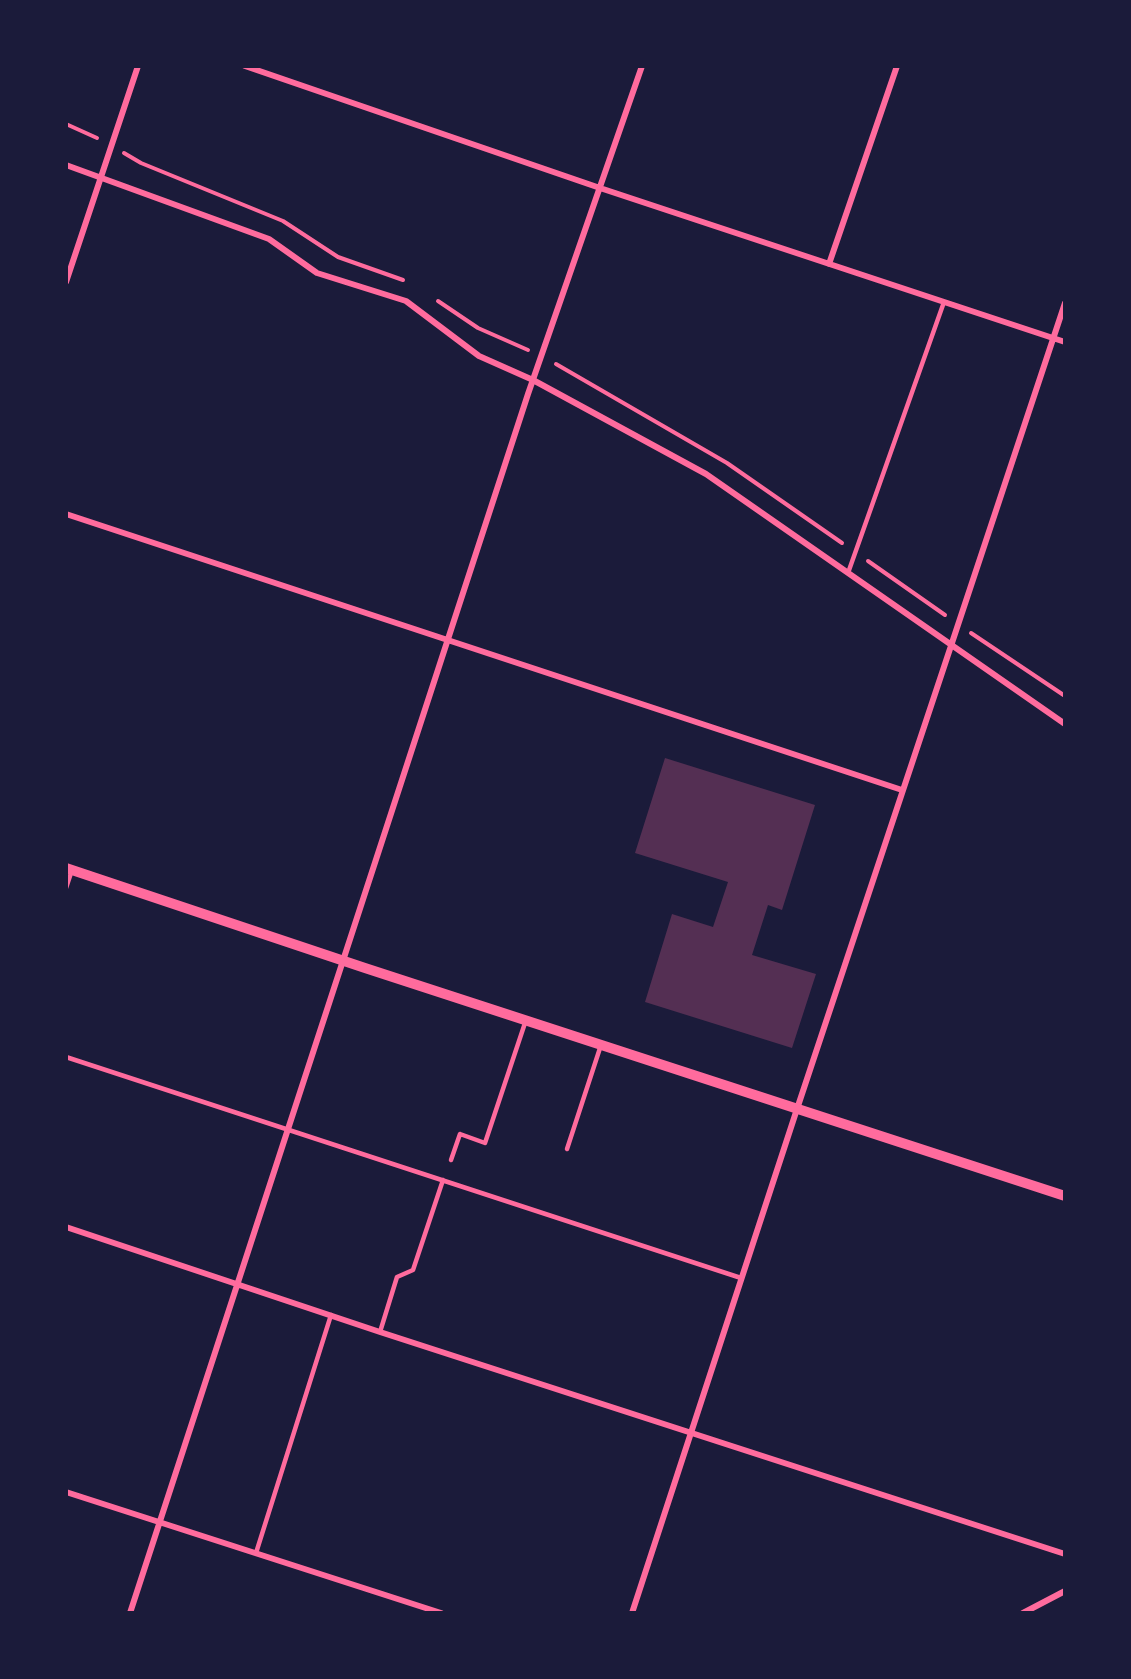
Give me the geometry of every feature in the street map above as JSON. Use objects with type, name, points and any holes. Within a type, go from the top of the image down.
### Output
[{"type":"street","points":[[66,282],[138,66]]},
{"type":"street","points":[[245,66],[600,188],[1065,342]]},
{"type":"street","points":[[130,1613],[532,380],[642,66]]},
{"type":"street","points":[[829,264],[897,66]]},
{"type":"street","points":[[66,165],[102,176],[269,239],[317,273],[406,301],[479,356],[532,380],[706,474],[1065,724]]},
{"type":"street","points":[[632,1613],[902,790],[1065,303]]},
{"type":"street","points":[[66,514],[902,790]]},
{"type":"street","points":[[69,869],[1065,1196]]},
{"type":"street","points":[[66,1227],[1065,1554]]},
{"type":"street","points":[[66,1492],[441,1613]]},
{"type":"street","points":[[1023,1613],[1065,1591]]},
{"type":"lane","points":[[848,573],[944,302]]},
{"type":"lane","points":[[66,888],[69,869]]},
{"type":"lane","points":[[451,1160],[460,1134],[485,1143],[526,1020]]},
{"type":"lane","points":[[567,1149],[601,1045]]},
{"type":"lane","points":[[66,1057],[741,1278]]},
{"type":"lane","points":[[381,1332],[397,1277],[413,1270],[443,1180]]},
{"type":"lane","points":[[256,1553],[331,1315]]},
{"type":"building","points":[[665,758],[815,805],[782,910],[768,905],[752,955],[816,974],[792,1048],[645,1002],[672,914],[713,927],[728,882],[635,853]]}]
